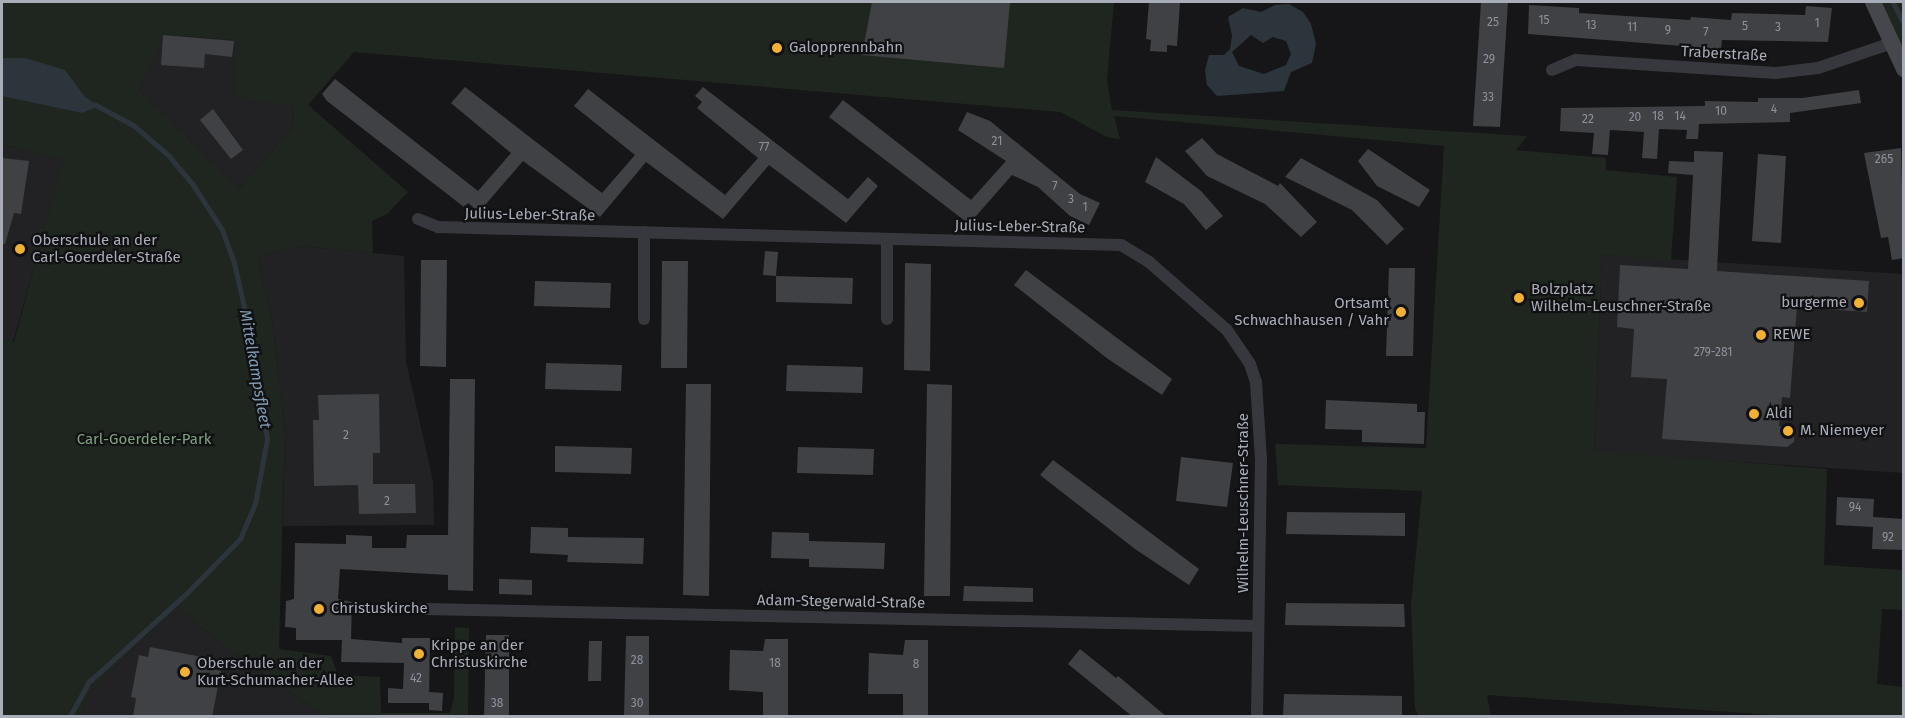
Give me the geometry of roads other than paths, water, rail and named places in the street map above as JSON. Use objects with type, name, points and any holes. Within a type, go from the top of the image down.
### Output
[{"type":"main road","points":[[1873,2],[1904,69]]},
{"type":"street","name":"Traberstraße","points":[[1552,70],[1576,60],[1776,73],[1818,68],[1892,43]]},
{"type":"street","name":"Julius-Leber-Straße","points":[[418,219],[438,227],[1121,245],[1149,262]]},
{"type":"street","points":[[644,232],[644,319]]},
{"type":"street","points":[[886,239],[887,319]]},
{"type":"street","name":"Wilhelm-Leuschner-Straße","points":[[1149,262],[1227,330],[1246,356],[1256,382],[1261,460],[1257,717]]},
{"type":"street","name":"Adam-Stegerwald-Straße","points":[[423,609],[1258,626]]},
{"type":"waterway","points":[[1893,2],[1904,24]]},
{"type":"waterway","name":"Mittelkampsfleet","points":[[70,716],[89,682],[187,593],[240,539],[255,504],[267,439],[251,338],[234,263],[222,230],[193,185],[169,156],[134,126],[95,105]]},
{"type":"place","name":"Galopprennbahn","points":[[777,48]]},
{"type":"place","name":"Oberschule an der Carl-Goerdeler-Straße","points":[[20,249]]},
{"type":"place","name":"Bolzplatz Wilhelm-Leuschner-Straße","points":[[1519,298]]},
{"type":"place","name":"burgerme","points":[[1859,303]]},
{"type":"place","name":"Ortsamt Schwachhausen / Vahr","points":[[1401,312]]},
{"type":"place","name":"REWE","points":[[1761,335]]},
{"type":"place","name":"Aldi","points":[[1754,414]]},
{"type":"place","name":"M. Niemeyer","points":[[1788,431]]},
{"type":"place","name":"Christuskirche","points":[[319,609]]},
{"type":"place","name":"Krippe an der Christuskirche","points":[[419,654]]},
{"type":"place","name":"Oberschule an der Kurt-Schumacher-Allee","points":[[185,672]]},
{"type":"park label","name":"Carl-Goerdeler-Park","points":[[144,440]]}]
